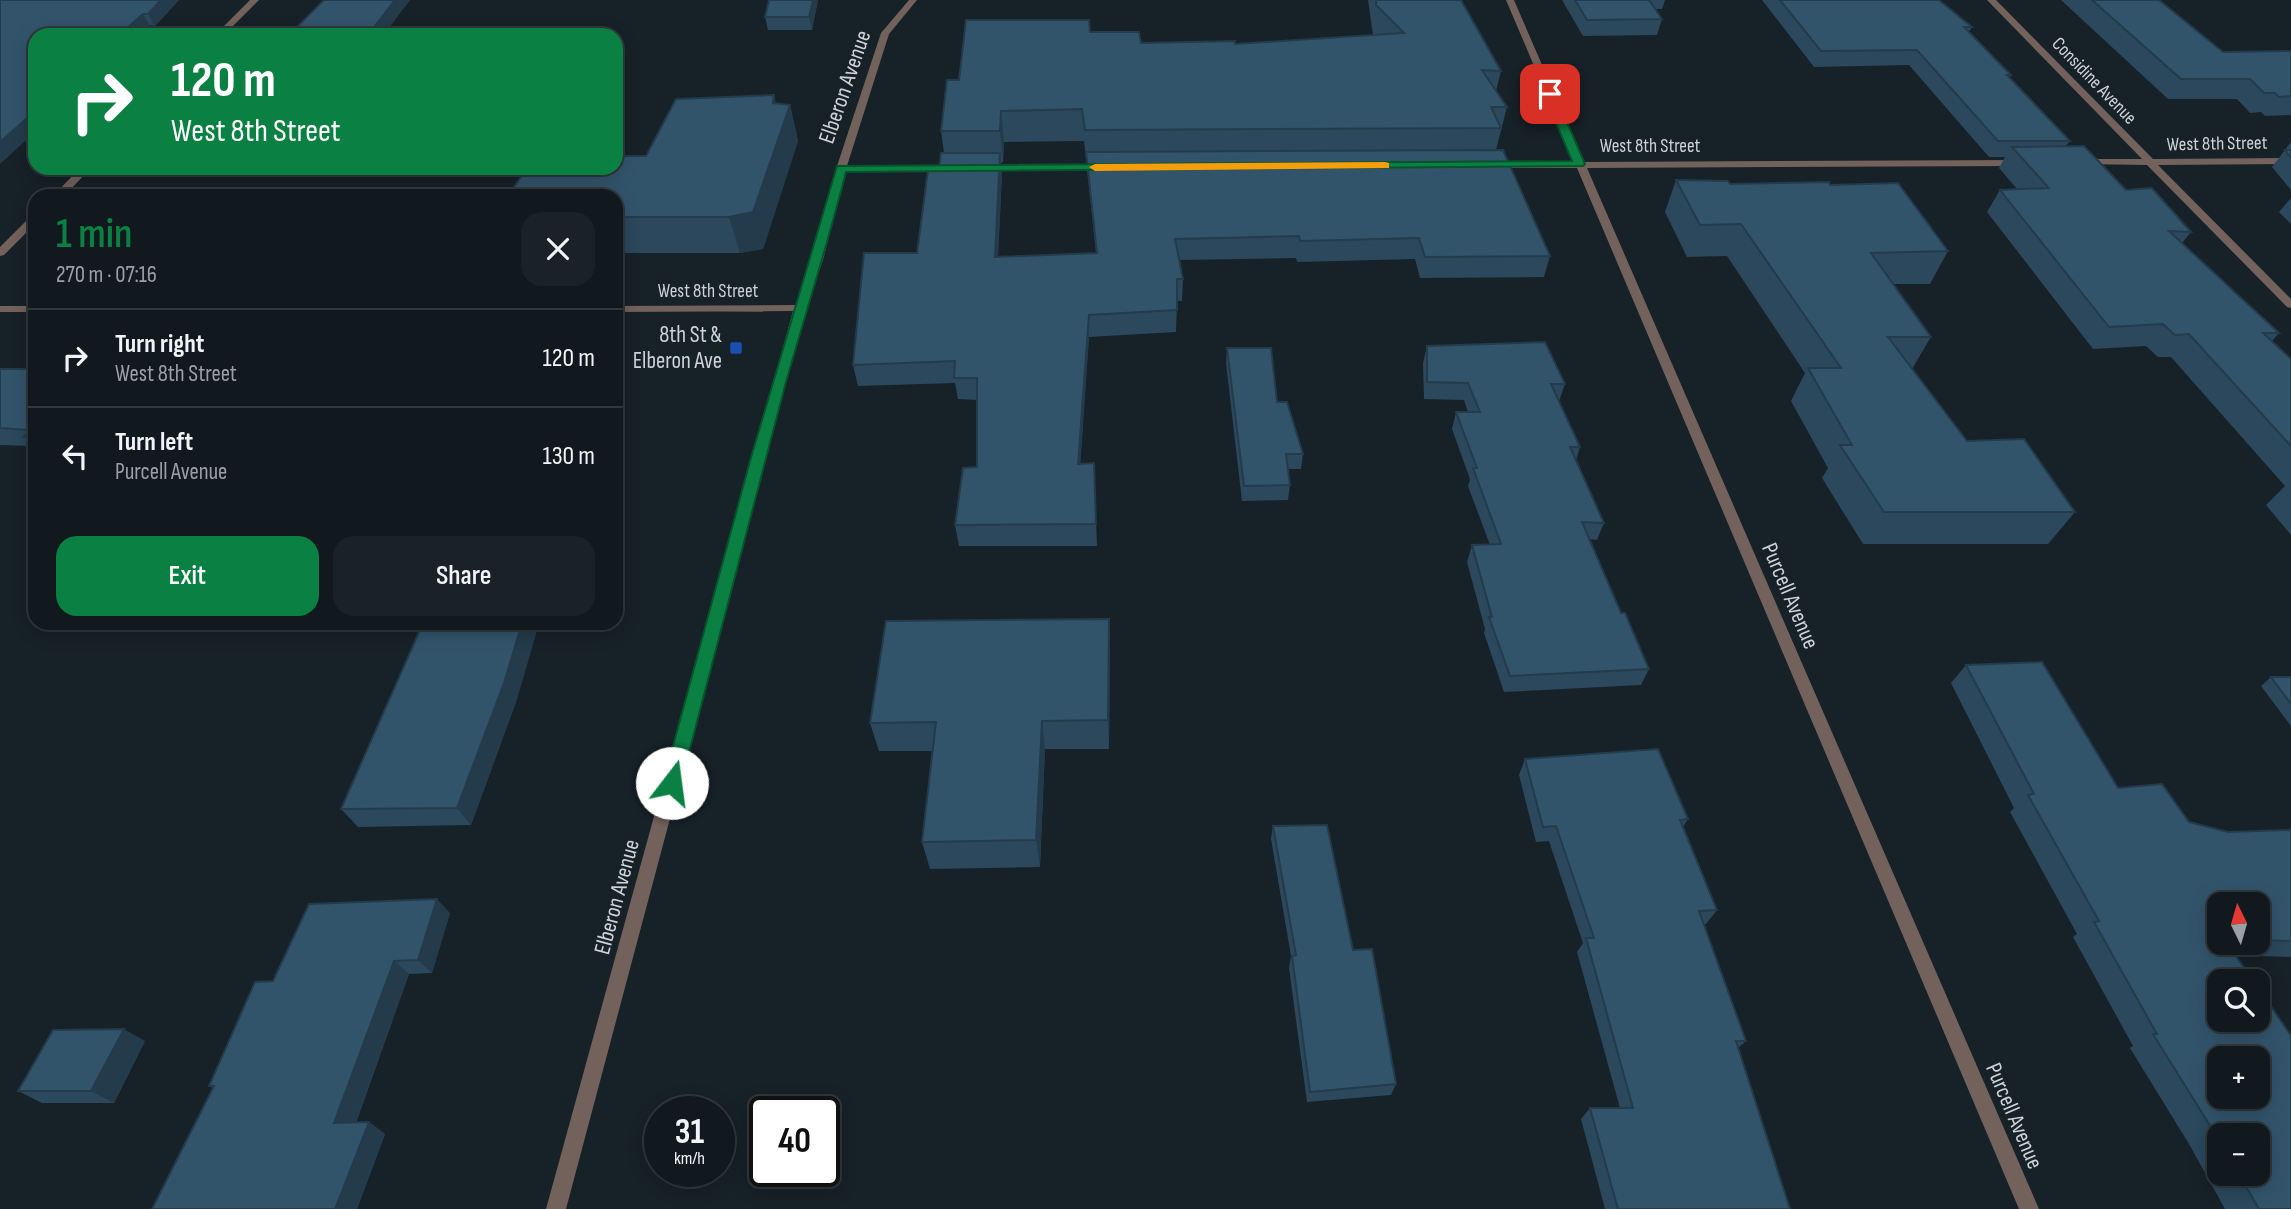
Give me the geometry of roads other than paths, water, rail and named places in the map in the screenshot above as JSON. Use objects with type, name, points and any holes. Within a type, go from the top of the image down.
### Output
[{"type":"street","points":[[226,28],[254,0]]},
{"type":"street","name":"Elberon Avenue","points":[[556,1209],[800,309],[818,260],[841,169],[885,33],[913,0]]},
{"type":"street","name":"Purcell Avenue","points":[[1510,0],[2029,1209]]},
{"type":"street","name":"Considine Avenue","points":[[1991,0],[2291,305]]},
{"type":"street","name":"West 8th Street","points":[[2066,162],[2291,160]]},
{"type":"street","name":"West 8th Street","points":[[1473,165],[2038,162]]},
{"type":"street","points":[[841,169],[1118,167]]},
{"type":"street","points":[[65,189],[79,175]]},
{"type":"street","points":[[0,253],[28,225]]},
{"type":"street","points":[[0,309],[28,309]]},
{"type":"street","name":"West 8th Street","points":[[623,309],[800,309]]},
{"type":"place","name":"8th St & Elberon Ave","points":[[736,348]]}]
